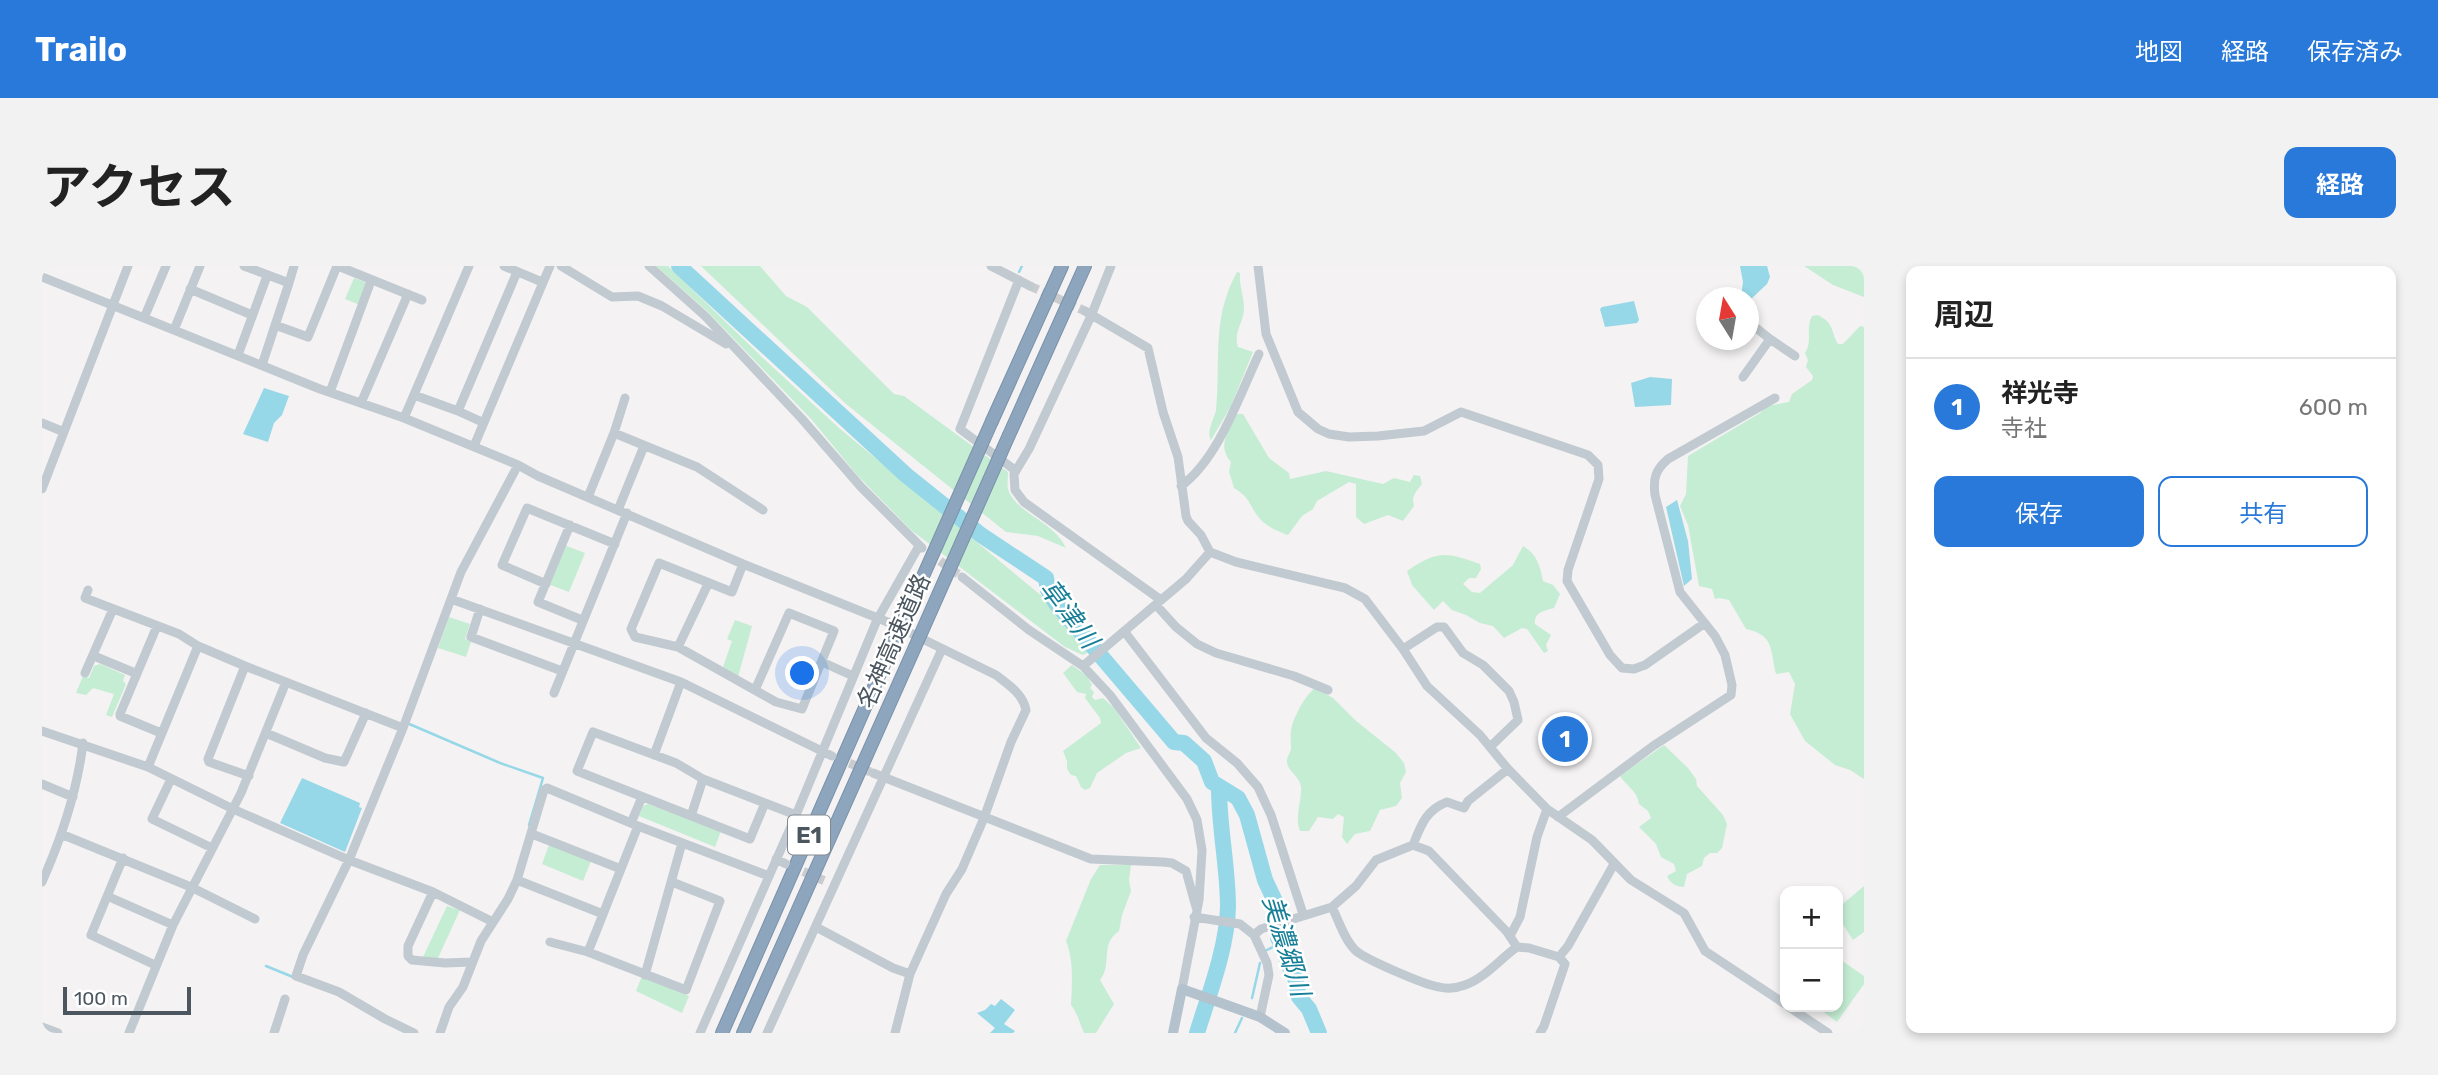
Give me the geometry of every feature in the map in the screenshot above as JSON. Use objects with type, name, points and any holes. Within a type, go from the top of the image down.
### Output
[{"type":"highway","name":"名神高速道路","points":[[722,1033],[1062,266]]},
{"type":"highway","name":"名神高速道路","points":[[743,1033],[1085,266]]},
{"type":"main road","points":[[1173,1033],[1182,989],[1260,1017],[1284,1033]]},
{"type":"street","points":[[42,489],[128,266]]},
{"type":"street","points":[[144,318],[166,266]]},
{"type":"street","points":[[174,330],[200,266]]},
{"type":"street","points":[[244,266],[289,284]]},
{"type":"street","points":[[262,365],[294,266]]},
{"type":"street","points":[[275,325],[308,337],[337,266],[422,300]]},
{"type":"street","points":[[404,418],[468,266]]},
{"type":"street","points":[[504,266],[542,282]]},
{"type":"street","points":[[474,446],[550,266]]},
{"type":"street","points":[[561,266],[611,297],[638,296],[662,306],[736,351]]},
{"type":"street","points":[[649,266],[689,300],[802,419],[861,487],[920,547],[877,620],[796,815],[700,1033]]},
{"type":"street","points":[[990,266],[1030,286]]},
{"type":"street","points":[[1111,266],[1014,474],[1015,490],[1024,502],[1156,605],[1176,628],[1197,644],[1216,653],[1294,676],[1328,690]]},
{"type":"street","points":[[1258,266],[1266,334],[1301,417],[1329,434],[1359,437],[1424,431],[1461,412],[1588,455],[1598,465],[1599,478],[1568,570],[1567,581],[1610,655],[1622,668],[1638,668],[1705,623]]},
{"type":"street","points":[[458,411],[517,272]]},
{"type":"street","points":[[238,355],[267,276]]},
{"type":"street","points":[[42,277],[330,392],[474,446],[743,564],[890,624],[996,675],[1018,693],[1026,710],[962,869],[946,894],[910,974],[895,1033]]},
{"type":"street","points":[[1016,471],[960,429],[1019,280]]},
{"type":"street","points":[[330,392],[371,281]]},
{"type":"street","points":[[190,289],[252,315]]},
{"type":"street","points":[[361,403],[408,294]]},
{"type":"street","points":[[1088,313],[1149,348],[1160,400],[1178,457],[1188,521],[1202,535],[1210,552],[1236,562],[1345,588],[1365,599],[1404,649],[1427,686],[1490,747],[1547,809],[1592,840],[1631,880],[1684,913],[1705,951],[1780,1000]]},
{"type":"street","points":[[1759,330],[1795,356]]},
{"type":"street","points":[[1743,377],[1770,339]]},
{"type":"street","points":[[1181,486],[1198,471],[1221,436],[1259,354]]},
{"type":"street","points":[[414,395],[482,422]]},
{"type":"street","points":[[588,497],[625,398]]},
{"type":"street","points":[[1558,817],[1664,739],[1731,695],[1732,685],[1725,655],[1705,623],[1680,592],[1654,495],[1655,475],[1668,459],[1775,398]]},
{"type":"street","points":[[42,424],[64,432]]},
{"type":"street","points":[[614,433],[697,467],[763,510]]},
{"type":"street","points":[[554,692],[615,544],[644,446]]},
{"type":"street","points":[[414,1033],[339,992],[296,976],[349,860],[403,727],[461,572],[518,465]]},
{"type":"street","points":[[546,584],[502,565],[527,508],[615,544]]},
{"type":"street","points":[[570,525],[538,602],[582,620]]},
{"type":"street","points":[[1083,666],[1186,579],[1210,552]]},
{"type":"street","points":[[743,564],[732,592],[659,563],[631,632],[635,637],[678,647],[776,702],[802,709],[834,631],[789,613],[755,690]]},
{"type":"street","points":[[962,577],[1046,642],[1083,666],[1131,722],[1186,799],[1197,820],[1202,850],[1182,989]]},
{"type":"street","points":[[678,647],[708,584]]},
{"type":"street","points":[[88,590],[85,598],[179,634],[198,646],[245,666],[403,727]]},
{"type":"street","points":[[451,599],[681,682],[832,756]]},
{"type":"street","points":[[480,608],[471,637],[562,671]]},
{"type":"street","points":[[85,673],[113,609]]},
{"type":"street","points":[[157,626],[135,673],[120,716],[160,733]]},
{"type":"street","points":[[1404,649],[1437,627],[1444,626],[1463,653],[1483,665],[1508,691],[1518,720],[1490,747]]},
{"type":"street","points":[[1121,633],[1206,738],[1237,763],[1258,787],[1271,815],[1298,916]]},
{"type":"street","points":[[148,767],[198,646]]},
{"type":"street","points":[[767,1033],[816,927],[830,883],[878,775],[942,649]]},
{"type":"street","points":[[94,656],[135,673]]},
{"type":"street","points":[[822,662],[853,676]]},
{"type":"street","points":[[245,666],[208,759],[209,762],[249,776]]},
{"type":"street","points":[[129,1033],[173,925],[249,776],[286,681]]},
{"type":"street","points":[[654,755],[681,682]]},
{"type":"street","points":[[266,733],[325,758],[344,762],[366,713]]},
{"type":"street","points":[[42,731],[148,767],[233,809],[349,860],[433,892],[493,922]]},
{"type":"street","points":[[765,803],[750,839],[577,771],[593,732],[676,763],[703,779],[765,803],[796,815]]},
{"type":"street","points":[[42,882],[80,774],[83,743]]},
{"type":"street","points":[[1413,845],[1423,819],[1437,805],[1447,802],[1464,808],[1468,801],[1508,769]]},
{"type":"street","points":[[878,775],[1091,859],[1172,863],[1186,872],[1195,913]]},
{"type":"street","points":[[171,779],[152,819],[212,848]]},
{"type":"street","points":[[691,816],[703,779]]},
{"type":"street","points":[[42,784],[73,797]]},
{"type":"street","points":[[440,1033],[449,1007],[463,987],[471,962],[517,880],[544,790],[547,788],[769,876]]},
{"type":"street","points":[[588,952],[621,869],[642,797]]},
{"type":"street","points":[[1510,936],[1520,918],[1537,837],[1547,809]]},
{"type":"street","points":[[61,834],[191,887],[254,919]]},
{"type":"street","points":[[532,834],[621,869]]},
{"type":"street","points":[[645,975],[682,843]]},
{"type":"street","points":[[1195,913],[1207,919],[1240,924],[1257,932],[1332,906],[1356,886],[1377,860],[1413,845],[1429,851],[1510,936],[1517,947]]},
{"type":"street","points":[[124,859],[91,935],[156,965]]},
{"type":"street","points":[[776,859],[786,864]]},
{"type":"street","points":[[1559,957],[1568,946],[1614,864]]},
{"type":"street","points":[[517,880],[603,914]]},
{"type":"street","points":[[550,942],[588,952],[686,990],[720,901],[672,882]]},
{"type":"street","points":[[433,892],[408,946],[408,956],[412,961],[471,962]]},
{"type":"street","points":[[107,896],[173,925]]},
{"type":"street","points":[[1332,906],[1346,938],[1354,949],[1378,963],[1438,987],[1463,986],[1473,982],[1517,947],[1529,947],[1559,957],[1564,964],[1562,978],[1540,1033]]},
{"type":"street","points":[[816,927],[893,968],[910,974]]},
{"type":"street","points":[[1257,932],[1269,975],[1260,1017]]},
{"type":"street","points":[[274,1033],[285,999]]},
{"type":"street","points":[[1796,1012],[1823,1032]]},
{"type":"street","points":[[42,1027],[58,1033]]},
{"type":"green space","points":[[656,266],[668,266],[839,428],[1049,602],[1092,650],[1083,655],[1065,647],[911,530],[857,475],[812,420],[708,312]]},
{"type":"green space","points":[[701,266],[760,266],[786,296],[807,307],[894,394],[904,396],[1008,472],[1008,489],[1018,505],[1053,531],[1066,548],[1038,536],[1006,532],[846,404]]},
{"type":"green space","points":[[1804,266],[1864,266],[1864,297],[1833,285]]},
{"type":"green space","points":[[1237,272],[1240,273],[1244,308],[1238,332],[1238,347],[1253,352],[1231,406],[1211,440],[1210,429],[1216,410],[1220,323],[1223,306]]},
{"type":"green space","points":[[354,278],[365,282],[367,286],[360,305],[345,299]]},
{"type":"green space","points":[[1818,315],[1830,324],[1838,344],[1843,344],[1860,326],[1864,327],[1864,779],[1835,765],[1805,741],[1790,714],[1795,684],[1789,672],[1776,674],[1767,640],[1762,635],[1746,629],[1729,600],[1715,599],[1712,589],[1699,586],[1688,525],[1680,506],[1686,494],[1688,456],[1760,413],[1767,406],[1789,402],[1792,394],[1812,380],[1813,376],[1806,367],[1808,360],[1805,353],[1810,321],[1812,316]]},
{"type":"green space","points":[[1236,414],[1243,414],[1269,458],[1289,473],[1290,479],[1326,471],[1383,484],[1394,478],[1410,482],[1414,475],[1420,476],[1422,484],[1414,497],[1414,506],[1403,521],[1388,515],[1364,524],[1356,517],[1356,484],[1349,482],[1317,501],[1313,509],[1302,516],[1288,535],[1272,528],[1263,522],[1248,500],[1234,488],[1229,472],[1231,462],[1224,445]]},
{"type":"green space","points":[[564,545],[585,553],[569,592],[548,584]]},
{"type":"green space","points":[[1523,546],[1537,561],[1543,581],[1553,585],[1560,594],[1554,608],[1540,613],[1535,620],[1535,624],[1551,635],[1546,645],[1548,651],[1544,653],[1527,629],[1522,628],[1504,638],[1493,626],[1452,610],[1443,601],[1434,610],[1412,585],[1407,571],[1435,556],[1450,555],[1468,560],[1480,564],[1481,569],[1476,578],[1469,578],[1463,584],[1472,592],[1480,593],[1513,565]]},
{"type":"green space","points":[[449,617],[470,624],[465,639],[471,642],[466,657],[438,648]]},
{"type":"green space","points":[[735,620],[752,626],[738,677],[723,667],[732,641],[727,639]]},
{"type":"green space","points":[[100,664],[125,675],[123,681],[126,684],[112,717],[106,715],[114,694],[93,688],[86,695],[76,693],[83,676],[89,678],[94,666]]},
{"type":"green space","points":[[1072,665],[1087,676],[1094,692],[1092,697],[1095,700],[1103,698],[1114,708],[1141,748],[1126,753],[1097,773],[1090,788],[1085,790],[1076,776],[1071,775],[1067,769],[1063,751],[1101,723],[1085,698],[1086,694],[1077,692],[1063,673]]},
{"type":"green space","points":[[1315,688],[1333,698],[1355,720],[1396,753],[1404,763],[1406,772],[1400,783],[1402,798],[1396,806],[1380,810],[1370,831],[1355,834],[1347,844],[1342,837],[1344,817],[1338,814],[1333,819],[1318,817],[1309,831],[1300,831],[1298,825],[1301,787],[1287,761],[1294,721],[1303,702]]},
{"type":"green space","points":[[1664,745],[1688,768],[1696,779],[1697,786],[1723,815],[1727,824],[1722,848],[1717,853],[1710,853],[1704,858],[1702,866],[1687,874],[1684,887],[1672,883],[1668,878],[1667,876],[1676,871],[1674,864],[1661,857],[1656,844],[1639,827],[1651,818],[1620,776]]},
{"type":"green space","points":[[648,804],[721,831],[715,847],[639,816],[643,806]]},
{"type":"green space","points":[[549,845],[591,861],[583,881],[542,864]]},
{"type":"green space","points":[[1100,865],[1131,865],[1131,891],[1119,931],[1109,942],[1106,968],[1100,980],[1114,1004],[1096,1033],[1084,1033],[1071,1005],[1071,964],[1066,941],[1091,879]]},
{"type":"green space","points":[[1864,886],[1864,932],[1853,940],[1843,925],[1843,904]]},
{"type":"green space","points":[[447,906],[460,910],[438,958],[423,957]]},
{"type":"green space","points":[[1843,961],[1864,976],[1864,984],[1837,1022],[1824,1012],[1843,1012]]},
{"type":"green space","points":[[642,976],[689,996],[682,1013],[636,991]]},
{"type":"water","points":[[1740,266],[1767,266],[1770,277],[1759,292],[1759,287],[1742,287]]},
{"type":"water","points":[[1634,301],[1639,320],[1637,323],[1605,327],[1600,309],[1602,307]]},
{"type":"water","points":[[1650,377],[1672,379],[1671,405],[1635,407],[1631,383]]},
{"type":"water","points":[[264,388],[289,396],[282,415],[274,423],[268,442],[243,434]]},
{"type":"water","points":[[1677,500],[1688,541],[1692,579],[1684,586],[1666,507]]},
{"type":"water","points":[[302,778],[360,803],[359,807],[362,808],[345,852],[280,823]]},
{"type":"water","points":[[1001,999],[1015,1010],[1004,1024],[1015,1031],[1013,1033],[990,1033],[995,1028],[977,1013],[991,1004],[995,1006]]},
{"type":"waterway","name":"草津川","points":[[679,266],[906,475],[981,535],[1046,578],[1048,590],[1055,602],[1174,742],[1184,743],[1204,761],[1212,782],[1238,798],[1247,815],[1265,880],[1281,914],[1278,938],[1295,977],[1299,997],[1309,1009],[1319,1033]]},
{"type":"waterway","points":[[1019,272],[1022,266]]},
{"type":"waterway","points":[[407,723],[500,763],[543,778],[529,825]]},
{"type":"waterway","name":"草津川","points":[[1197,1033],[1217,971],[1227,923],[1228,892],[1219,788]]},
{"type":"waterway","name":"美濃郷川","points":[[1265,951],[1273,947],[1278,938]]},
{"type":"waterway","points":[[1252,998],[1260,963]]},
{"type":"waterway","points":[[266,966],[293,977]]},
{"type":"waterway","points":[[1235,1033],[1242,1018]]},
{"type":"tunnel","points":[[1030,286],[1085,311]]},
{"type":"tunnel","points":[[929,553],[962,577]]},
{"type":"tunnel","points":[[837,758],[873,773]]},
{"type":"tunnel","points":[[791,866],[825,881]]},
{"type":"place","name":"祥光寺","points":[[1565,739]]}]
